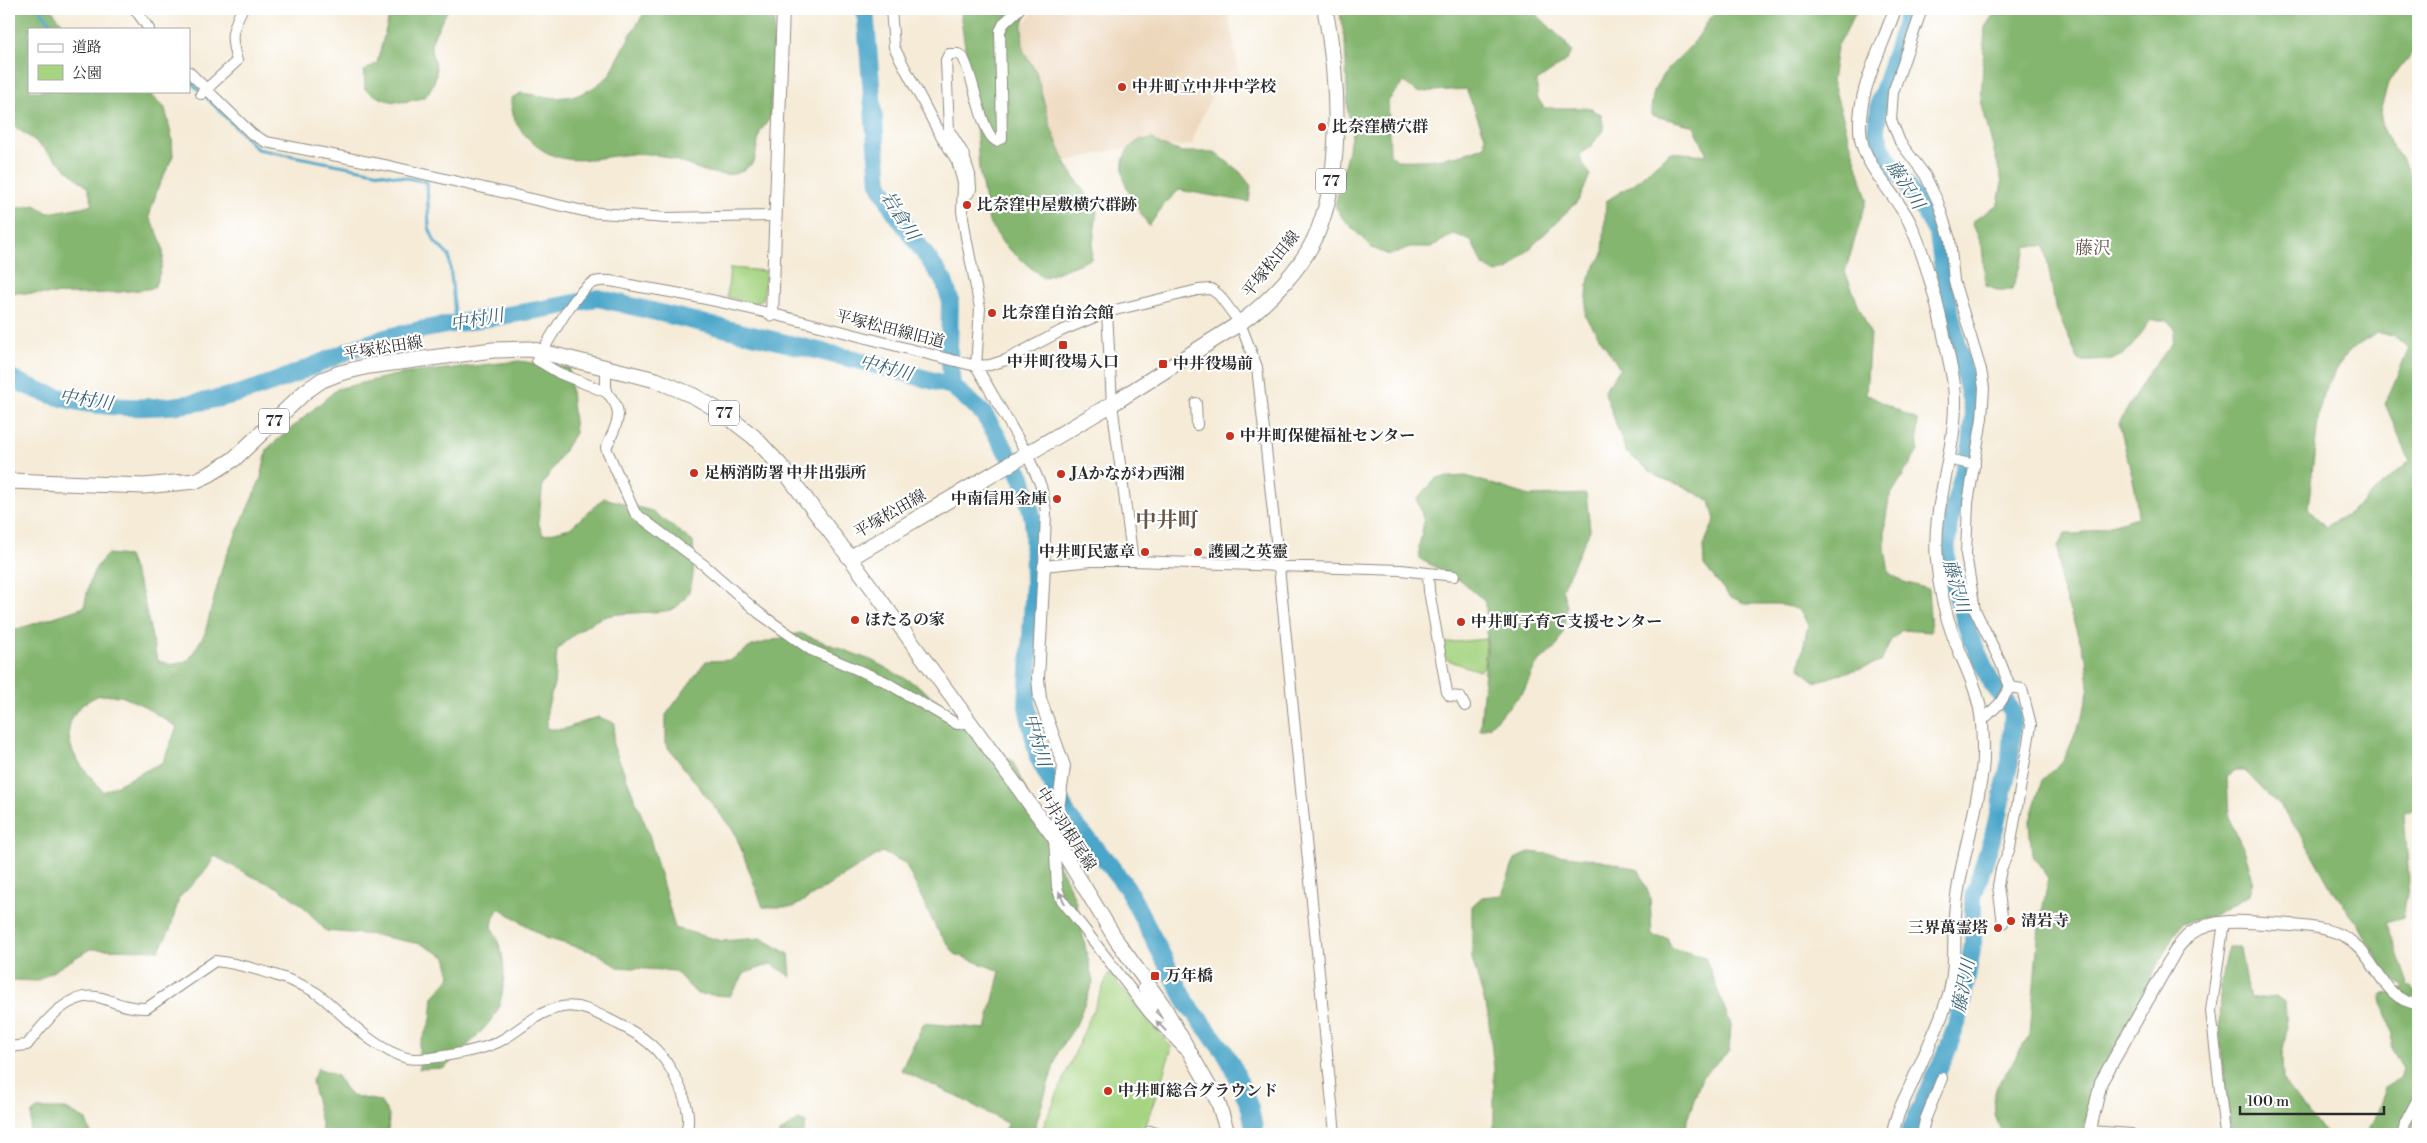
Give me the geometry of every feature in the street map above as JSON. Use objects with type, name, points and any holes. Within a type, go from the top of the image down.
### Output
[{"type":"main road","name":"平塚松田線","points":[[9,481],[144,486],[195,480],[210,474],[234,459],[306,391],[322,380],[340,373],[369,366],[493,350],[530,349],[656,380],[694,396],[739,425],[754,437],[780,465],[850,558],[1112,404],[1260,309],[1304,258],[1318,232],[1326,207],[1335,150],[1335,104],[1332,59],[1325,9]]},
{"type":"main road","name":"中井羽根尾線","points":[[850,558],[1054,837],[1094,905],[1163,1005],[1218,1102],[1228,1134]]},
{"type":"street","points":[[135,9],[148,28]]},
{"type":"street","points":[[204,92],[237,62],[232,41],[232,30],[242,9]]},
{"type":"street","points":[[772,315],[783,9]]},
{"type":"street","points":[[891,9],[894,47],[937,129],[958,161],[963,183],[962,211],[980,308],[976,366],[1042,486],[1046,511],[1038,678],[1040,692],[1064,766],[1054,837],[1056,887],[1061,899],[1149,1013],[1195,1061]]},
{"type":"street","points":[[963,194],[968,194],[971,189],[970,174],[963,153],[949,130],[946,60],[949,54],[954,53],[962,56],[971,76],[980,110],[990,136],[996,141],[1002,138],[1000,31],[1004,23],[1019,9]]},
{"type":"street","points":[[1893,1134],[1898,1115],[1938,1025],[1949,994],[1954,969],[1955,908],[1958,884],[1982,769],[1982,721],[1973,684],[1952,632],[1942,594],[1937,558],[1936,526],[1948,459],[1956,395],[1925,261],[1910,222],[1861,141],[1861,117],[1864,95],[1895,9]]},
{"type":"street","points":[[1922,9],[1893,92],[1891,119],[1900,142],[1925,176],[1938,202],[1950,238],[1954,281],[1984,388],[1966,528],[1970,580],[1975,610],[2000,661],[2009,689]]},
{"type":"street","points":[[190,73],[204,92],[252,134],[266,142],[389,166],[588,212],[666,218],[775,216]]},
{"type":"street","name":"平塚松田線旧道","points":[[542,352],[561,320],[583,292],[592,283],[610,282],[688,295],[976,366],[990,365],[1006,360],[1061,331],[1106,312],[1211,289],[1219,295],[1240,323]]},
{"type":"street","points":[[1106,312],[1112,404],[1133,561]]},
{"type":"street","points":[[1240,323],[1256,367],[1279,567],[1335,1134]]},
{"type":"street","points":[[542,352],[537,360],[546,367],[606,392],[617,402],[619,417],[606,448],[635,513],[704,565],[759,613],[811,650],[884,681],[958,724],[970,722]]},
{"type":"street","points":[[606,367],[606,392]]},
{"type":"street","points":[[1196,403],[1197,425]]},
{"type":"street","points":[[1948,459],[1975,465]]},
{"type":"street","points":[[1044,566],[1091,561],[1133,561],[1401,570],[1428,575],[1454,576]]},
{"type":"street","points":[[1428,575],[1429,592],[1447,692],[1450,696],[1460,697],[1466,706]]},
{"type":"street","points":[[1982,721],[2000,703],[2009,689]]},
{"type":"street","points":[[2003,923],[1998,886],[2001,869],[2010,848],[2031,725],[2022,689],[2009,689]]},
{"type":"street","points":[[2224,922],[2211,1011],[2225,1134]]},
{"type":"street","points":[[2131,1134],[2089,1132],[2101,1082],[2177,948],[2190,934],[2206,926],[2224,922],[2292,925],[2320,928],[2337,933],[2356,944],[2393,994],[2412,1004],[2418,1004]]},
{"type":"street","points":[[9,1047],[27,1044],[58,1009],[82,998],[98,997],[134,1009],[147,1008],[216,961],[227,962],[289,981],[320,995],[343,1017],[382,1046],[409,1058],[429,1059],[496,1043],[534,1018],[563,1006],[589,1010],[636,1033],[664,1056],[677,1081],[686,1106],[688,1129],[685,1134]]},
{"type":"street","points":[[1146,981],[1143,988],[1152,1007],[1149,1013]]},
{"type":"street","points":[[1922,1134],[1925,1120],[1942,1078]]},
{"type":"street","points":[[2404,1134],[2404,1123],[2418,1098]]},
{"type":"street","points":[[1149,1134],[1150,1131],[1159,1134]]},
{"type":"shaded area","name":"中井町立中井中学校","points":[[1036,9],[1227,9],[1242,86],[1233,88],[1217,85],[1197,127],[1192,145],[1115,150],[1046,166],[1019,38],[1021,28]]},
{"type":"green space","points":[[9,9],[51,9],[66,28],[28,28],[28,92],[148,92],[165,108],[172,138],[173,156],[157,190],[149,217],[159,237],[163,252],[161,267],[154,288],[81,294],[9,292],[9,210],[35,205],[48,213],[93,205],[88,188],[34,140],[9,123]]},
{"type":"green space","points":[[391,9],[448,9],[432,41],[431,49],[436,76],[425,97],[394,102],[380,98],[365,89],[364,71],[377,63]]},
{"type":"green space","points":[[647,9],[775,9],[770,118],[760,132],[754,162],[742,171],[727,175],[716,174],[672,159],[650,154],[586,159],[556,157],[542,150],[528,138],[517,124],[512,110],[512,98],[521,93],[555,98],[576,96],[593,88],[609,76],[632,32]]},
{"type":"green space","points":[[962,9],[1029,9],[1022,25],[1023,50],[1036,72],[1051,128],[1066,164],[1097,211],[1091,259],[1043,278],[1004,245],[989,222],[979,169],[976,124],[961,19]]},
{"type":"green space","points":[[1339,9],[1531,9],[1564,41],[1572,52],[1565,62],[1537,81],[1537,97],[1544,108],[1589,108],[1601,114],[1604,129],[1591,146],[1579,156],[1590,175],[1579,200],[1508,270],[1496,273],[1484,266],[1471,241],[1454,234],[1431,247],[1410,247],[1389,255],[1372,248],[1344,220],[1335,206],[1352,133],[1348,113],[1345,40]],"holes":[[[1404,82],[1417,92],[1466,89],[1485,136],[1485,146],[1463,154],[1441,158],[1397,160],[1390,153],[1388,101]]]},
{"type":"green space","points":[[1725,9],[1858,9],[1837,47],[1832,81],[1867,199],[1845,272],[1870,333],[1866,394],[1917,420],[1918,451],[1889,498],[1885,523],[1885,549],[1889,573],[1904,582],[1928,589],[1931,632],[1902,630],[1891,640],[1881,662],[1814,682],[1799,667],[1808,625],[1800,610],[1779,604],[1746,604],[1729,596],[1704,565],[1703,546],[1715,520],[1710,501],[1683,486],[1658,477],[1626,452],[1604,390],[1620,369],[1585,315],[1589,277],[1603,254],[1606,201],[1635,183],[1670,152],[1707,155],[1694,126],[1651,115],[1652,101],[1655,89],[1666,71],[1689,48],[1708,21]]},
{"type":"green space","points":[[1997,9],[2418,9],[2418,45],[2388,84],[2380,112],[2384,134],[2409,170],[2418,200],[2418,806],[2404,814],[2409,881],[2403,917],[2387,923],[2409,987],[2412,987],[2418,998],[2418,1134],[2365,1134],[2372,1125],[2385,1088],[2400,1079],[2403,1068],[2391,1048],[2392,1033],[2381,995],[2405,988],[2384,972],[2358,923],[2332,890],[2303,838],[2284,811],[2244,770],[2236,770],[2227,776],[2229,818],[2245,852],[2253,880],[2249,895],[2214,915],[2182,924],[2173,936],[2093,1091],[2083,1134],[2002,1134],[1995,1115],[1994,1091],[2030,1035],[2039,925],[2049,878],[2032,855],[2029,824],[2042,780],[2064,760],[2083,716],[2089,686],[2086,658],[2061,586],[2058,546],[2065,534],[2078,534],[2138,517],[2135,488],[2119,423],[2149,372],[2172,344],[2175,329],[2167,320],[2151,320],[2129,350],[2122,355],[2107,360],[2079,361],[2055,306],[2045,246],[2027,246],[2012,290],[1997,290],[1986,286],[1982,246],[1972,222],[1998,204],[2002,182],[1981,101],[1985,27]],"holes":[[[2377,333],[2393,335],[2409,348],[2385,404],[2410,461],[2356,508],[2326,527],[2308,509],[2319,412],[2324,391],[2347,352]]]},
{"type":"green space","points":[[1152,138],[1161,145],[1182,152],[1215,152],[1240,172],[1251,186],[1249,202],[1179,190],[1163,206],[1149,226],[1129,192],[1124,180],[1123,168],[1124,157],[1130,147],[1142,139],[1145,141]]},
{"type":"green space","points":[[730,268],[766,271],[763,299],[753,304],[727,297]]},
{"type":"green space","points":[[519,361],[569,368],[575,433],[543,484],[538,522],[543,535],[570,528],[604,498],[652,511],[693,542],[692,579],[690,588],[681,603],[668,611],[604,617],[579,631],[557,650],[554,684],[547,710],[547,729],[564,729],[598,717],[615,723],[613,745],[648,831],[675,928],[722,941],[761,938],[789,954],[791,977],[772,964],[745,973],[730,996],[697,994],[675,971],[618,967],[597,953],[546,938],[499,908],[492,924],[502,954],[504,970],[502,996],[497,1011],[480,1033],[445,1068],[419,1069],[419,1046],[431,1020],[433,997],[451,976],[446,957],[421,944],[375,935],[326,931],[302,905],[277,887],[247,874],[215,856],[207,869],[179,898],[170,930],[159,950],[90,949],[37,981],[9,980],[9,632],[84,607],[91,578],[102,560],[108,554],[128,556],[142,592],[157,660],[171,665],[189,660],[205,633],[223,564],[261,478],[267,449],[337,389],[400,374]],"holes":[[[100,695],[121,696],[142,705],[177,727],[163,762],[103,792],[74,754],[70,744],[70,725],[72,717],[77,710],[91,699]]]},
{"type":"green space","points":[[1466,476],[1530,496],[1586,494],[1590,530],[1562,589],[1567,606],[1565,626],[1558,645],[1535,666],[1524,691],[1490,726],[1480,730],[1487,646],[1486,602],[1461,581],[1420,559],[1419,546],[1424,522],[1417,498],[1437,478]]},
{"type":"green space","points":[[800,633],[873,661],[917,685],[1013,762],[1075,899],[1093,982],[1076,1025],[1058,1052],[1033,1134],[1004,1134],[1008,1124],[960,1098],[901,1070],[924,1023],[986,1029],[1000,971],[955,954],[936,928],[905,863],[882,852],[794,907],[763,907],[735,833],[666,745],[666,715],[706,661],[731,660],[752,646]]},
{"type":"green space","points":[[1486,639],[1484,667],[1479,671],[1448,659],[1444,655],[1441,643]]},
{"type":"green space","points":[[1529,852],[1602,860],[1639,870],[1650,897],[1652,936],[1667,938],[1672,948],[1705,957],[1731,1025],[1729,1051],[1702,1077],[1687,1120],[1686,1134],[1494,1134],[1494,1069],[1488,1014],[1472,958],[1472,906],[1482,897],[1502,895],[1515,859]]},
{"type":"green space","points":[[2228,947],[2240,947],[2247,991],[2251,999],[2276,996],[2285,1003],[2287,1028],[2282,1056],[2283,1080],[2308,1114],[2328,1134],[2231,1134],[2219,1017],[2220,994]]},
{"type":"green space","name":"中井町総合グラウンド","points":[[1109,973],[1172,1048],[1143,1134],[1040,1134]]},
{"type":"green space","points":[[318,1068],[337,1076],[351,1096],[380,1101],[389,1115],[388,1134],[321,1134],[322,1128],[312,1081]]},
{"type":"green space","points":[[37,1109],[66,1109],[86,1120],[91,1134],[29,1134],[32,1113]]},
{"type":"green space","points":[[798,1120],[806,1123],[803,1134],[778,1134]]},
{"type":"waterway","points":[[40,9],[54,28]]},
{"type":"waterway","name":"岩倉川","points":[[865,9],[879,183],[893,209],[944,281],[950,299],[949,352],[952,386]]},
{"type":"waterway","name":"藤沢川","points":[[1909,1134],[1932,1081],[1944,1059],[1959,1018],[1973,944],[1973,897],[1994,832],[2010,761],[2013,712],[1991,682],[1970,636],[1949,571],[1946,553],[1949,524],[1971,445],[1974,415],[1947,299],[1938,235],[1925,212],[1881,148],[1876,129],[1880,101],[1910,9]]},
{"type":"waterway","points":[[190,81],[257,149],[427,182],[429,228],[435,242],[449,256],[456,323]]},
{"type":"waterway","name":"中村川","points":[[9,377],[40,391],[72,400],[106,406],[175,405],[209,400],[274,382],[381,339],[422,329],[573,304],[598,298],[865,362],[952,386],[983,413],[1022,477],[1033,519],[1034,582],[1027,706],[1038,757],[1069,818],[1127,888],[1188,1005],[1224,1051],[1234,1069],[1250,1108],[1255,1134]]},
{"type":"place","name":"中井町立中井中学校","points":[[1122,87]]},
{"type":"place","name":"比奈窪横穴群","points":[[1322,127]]},
{"type":"place","name":"比奈窪中屋敷横穴群跡","points":[[967,205]]},
{"type":"place","name":"比奈窪自治会館","points":[[992,313]]},
{"type":"place","name":"中井町役場入口","points":[[1063,345]]},
{"type":"place","name":"中井役場前","points":[[1163,364]]},
{"type":"place","name":"中井町保健福祉センター","points":[[1230,436]]},
{"type":"place","name":"足柄消防署 中井出張所","points":[[694,473]]},
{"type":"place","name":"JAかながわ西湘","points":[[1061,474]]},
{"type":"place","name":"中南信用金庫","points":[[1057,499]]},
{"type":"place","name":"中井町民憲章","points":[[1145,552]]},
{"type":"place","name":"護國之英靈","points":[[1198,552]]},
{"type":"place","name":"ほたるの家","points":[[855,620]]},
{"type":"place","name":"中井町子育て支援センター","points":[[1461,622]]},
{"type":"place","name":"清岩寺","points":[[2011,921]]},
{"type":"place","name":"三界萬霊塔","points":[[1998,928]]},
{"type":"place","name":"万年橋","points":[[1155,976]]},
{"type":"place","name":"中井町総合グラウンド","points":[[1108,1091]]},
{"type":"district","name":"藤沢","points":[[2093,248]]},
{"type":"district","name":"中井町","points":[[1167,521]]}]
